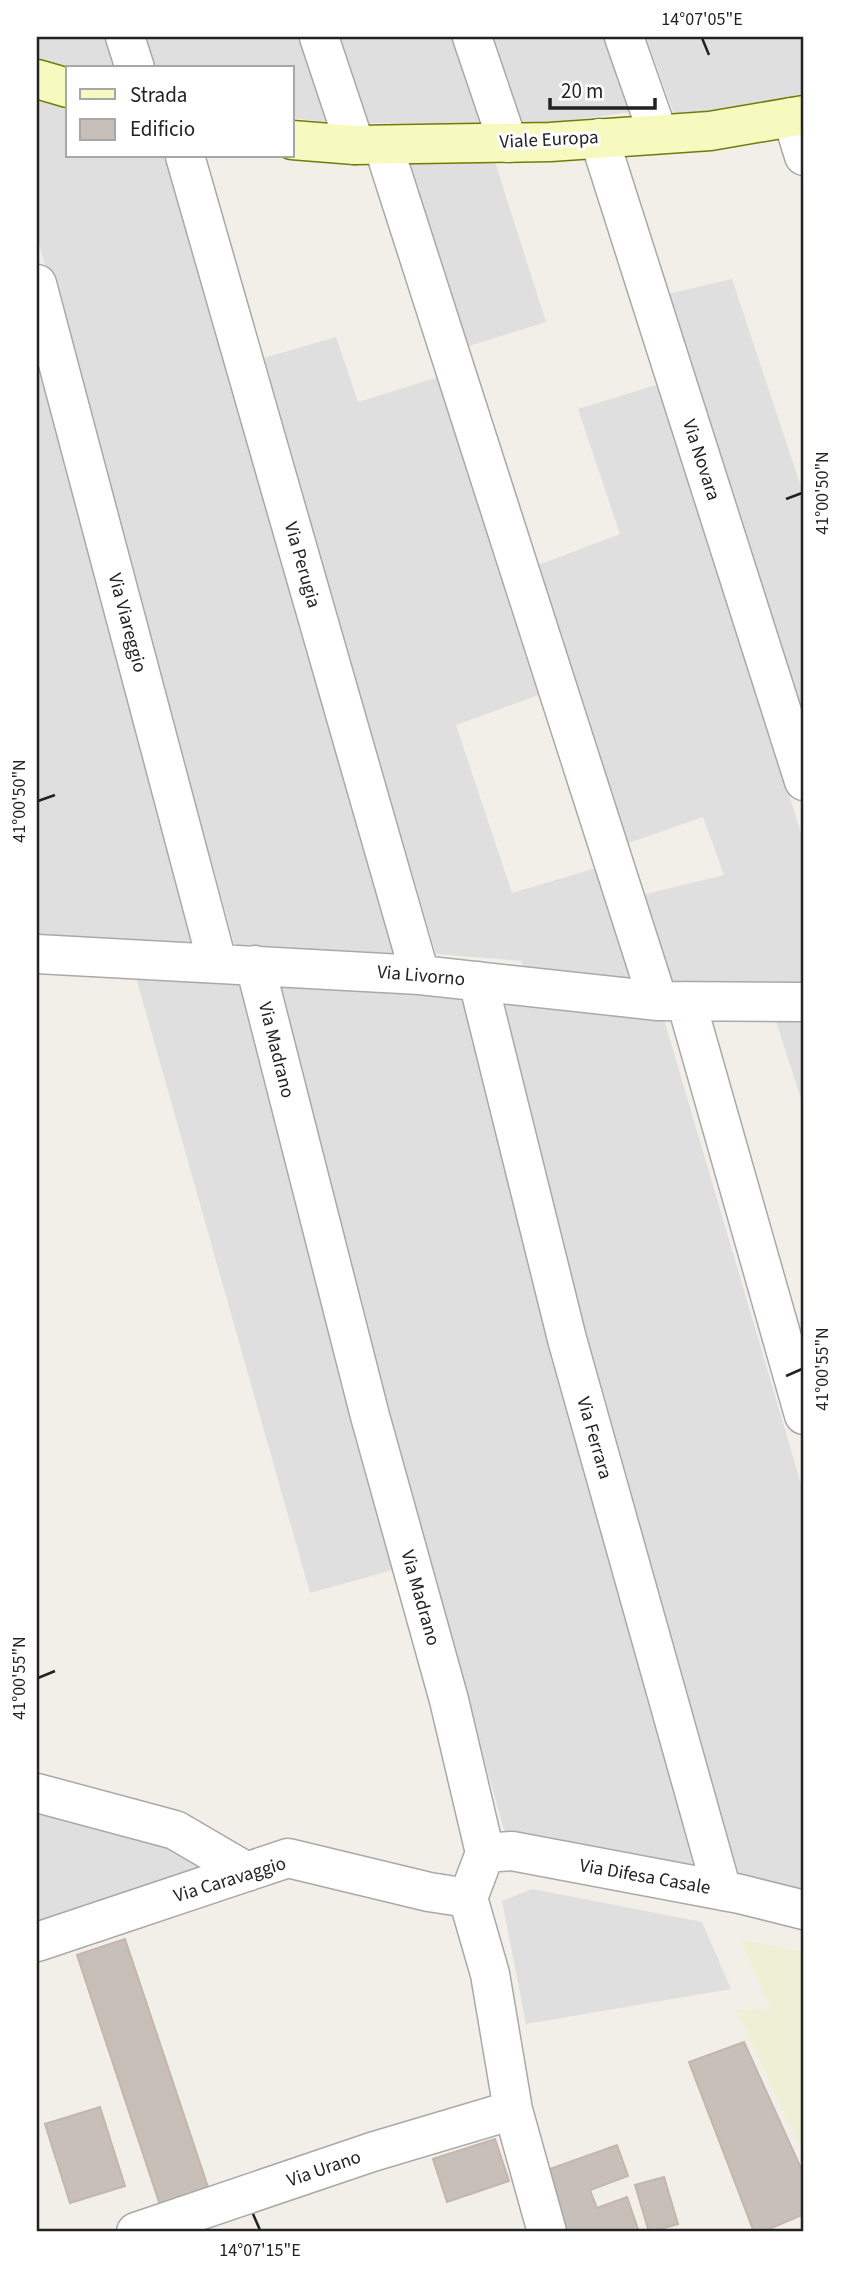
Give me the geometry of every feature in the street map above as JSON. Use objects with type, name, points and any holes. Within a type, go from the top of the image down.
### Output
[{"type":"street","points":[[125,37],[134,66]]},
{"type":"street","points":[[319,37],[369,145],[672,1001],[804,1415]]},
{"type":"street","points":[[472,37],[508,143]]},
{"type":"street","points":[[624,37],[658,134]]},
{"type":"street","points":[[37,79],[66,87]]},
{"type":"street","points":[[798,116],[804,156]]},
{"type":"street","name":"Viale Europa","points":[[294,140],[369,145],[508,143],[710,131],[798,116]]},
{"type":"street","name":"Via Novara","points":[[599,138],[804,781]]},
{"type":"street","name":"Via Perugia","points":[[186,158],[420,975]]},
{"type":"street","name":"Via Viareggio","points":[[37,284],[217,962]]},
{"type":"street","name":"Via Livorno","points":[[37,954],[420,975],[672,1001],[804,1002]]},
{"type":"street","name":"Via Madrano","points":[[255,965],[370,1416],[449,1700],[485,1853]]},
{"type":"street","name":"Via Ferrara","points":[[478,981],[567,1339],[722,1891]]},
{"type":"street","points":[[37,1793],[174,1830],[247,1872]]},
{"type":"street","name":"Via Difesa Casale","points":[[485,1853],[512,1851],[722,1891],[804,1910]]},
{"type":"street","points":[[485,1853],[468,1898],[490,1974],[513,2110],[547,2232]]},
{"type":"street","name":"Via Caravaggio","points":[[37,1942],[288,1858],[429,1892],[468,1898]]},
{"type":"street","name":"Via Urano","points":[[136,2232],[372,2152],[513,2110]]},
{"type":"shaded area","points":[[37,37],[605,37],[632,112],[527,126],[327,122],[294,118],[294,66],[66,68],[37,62]]},
{"type":"shaded area","points":[[646,37],[804,37],[804,93],[724,115],[675,117]]},
{"type":"shaded area","points":[[37,101],[66,108],[66,158],[167,158],[396,953],[243,948],[234,943],[37,237]]},
{"type":"shaded area","points":[[495,162],[546,322],[466,347],[405,164]]},
{"type":"shaded area","points":[[732,279],[804,496],[804,733],[664,295]]},
{"type":"shaded area","points":[[37,333],[204,954],[37,940]]},
{"type":"shaded area","points":[[336,337],[358,402],[439,377],[541,694],[456,725],[512,893],[596,868],[635,981],[526,971],[521,961],[436,954],[260,359]]},
{"type":"shaded area","points":[[656,385],[712,549],[804,843],[804,984],[673,982],[638,896],[724,875],[703,817],[623,845],[536,566],[620,534],[578,409]]},
{"type":"shaded area","points":[[135,974],[237,978],[242,987],[396,1569],[310,1593]]},
{"type":"shaded area","points":[[278,982],[458,994],[464,1001],[695,1867],[506,1837],[375,1371]]},
{"type":"shaded area","points":[[506,1002],[663,1016],[804,1494],[804,1890],[737,1873],[496,1012]]},
{"type":"shaded area","points":[[773,1012],[804,1014],[804,1108]]},
{"type":"shaded area","points":[[37,1801],[194,1834],[200,1869],[37,1922]]},
{"type":"shaded area","points":[[532,1889],[702,1922],[731,1989],[526,2024],[502,1901]]},
{"type":"green space","points":[[740,1939],[804,1952],[804,2155],[736,2010],[771,2008]]},
{"type":"building","points":[[125,1939],[211,2196],[162,2211],[77,1955]]},
{"type":"building","points":[[744,2042],[804,2175],[804,2214],[762,2232],[754,2232],[689,2062]]},
{"type":"building","points":[[100,2107],[125,2186],[70,2203],[45,2124]]},
{"type":"building","points":[[495,2139],[509,2181],[447,2202],[433,2159]]},
{"type":"building","points":[[617,2145],[628,2176],[590,2190],[597,2208],[627,2197],[639,2232],[567,2232],[544,2171]]},
{"type":"building","points":[[664,2177],[678,2224],[649,2232],[635,2185]]}]
